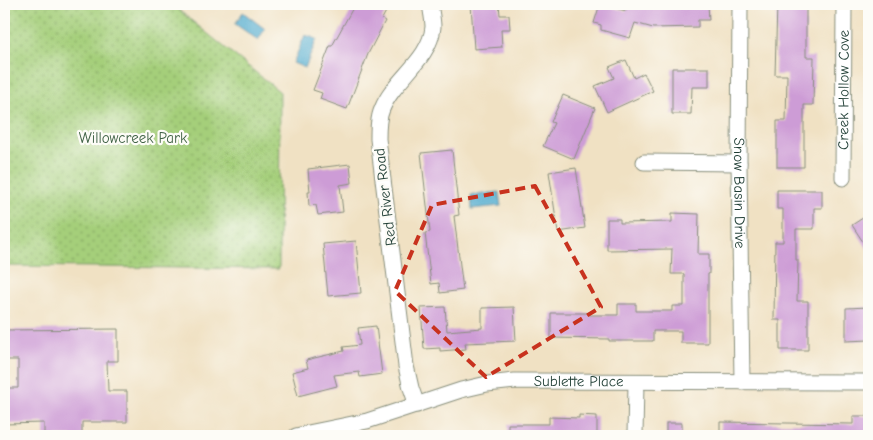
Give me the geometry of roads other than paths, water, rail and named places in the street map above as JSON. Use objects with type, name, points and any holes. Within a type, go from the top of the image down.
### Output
[{"type":"street","name":"Red River Road","points":[[417,405],[406,366],[378,139],[378,125],[382,109],[389,96],[424,51],[430,39],[433,26],[430,4]]},
{"type":"street","name":"Snow Basin Drive","points":[[740,4],[742,382]]},
{"type":"street","name":"Creek Hollow Cove","points":[[843,178],[844,4]]},
{"type":"street","points":[[644,162],[740,162]]},
{"type":"street","name":"Sublette Place","points":[[296,436],[345,431],[367,421],[461,390],[487,384],[515,381],[869,382]]},
{"type":"street","points":[[635,436],[636,382]]},
{"type":"water","points":[[243,12],[265,29],[258,40],[235,24]]},
{"type":"water","points":[[305,35],[317,39],[305,68],[293,63]]},
{"type":"water","points":[[499,192],[501,206],[472,209],[471,195]]},
{"type":"park label","name":"Willowcreek Park","points":[[133,138]]}]
